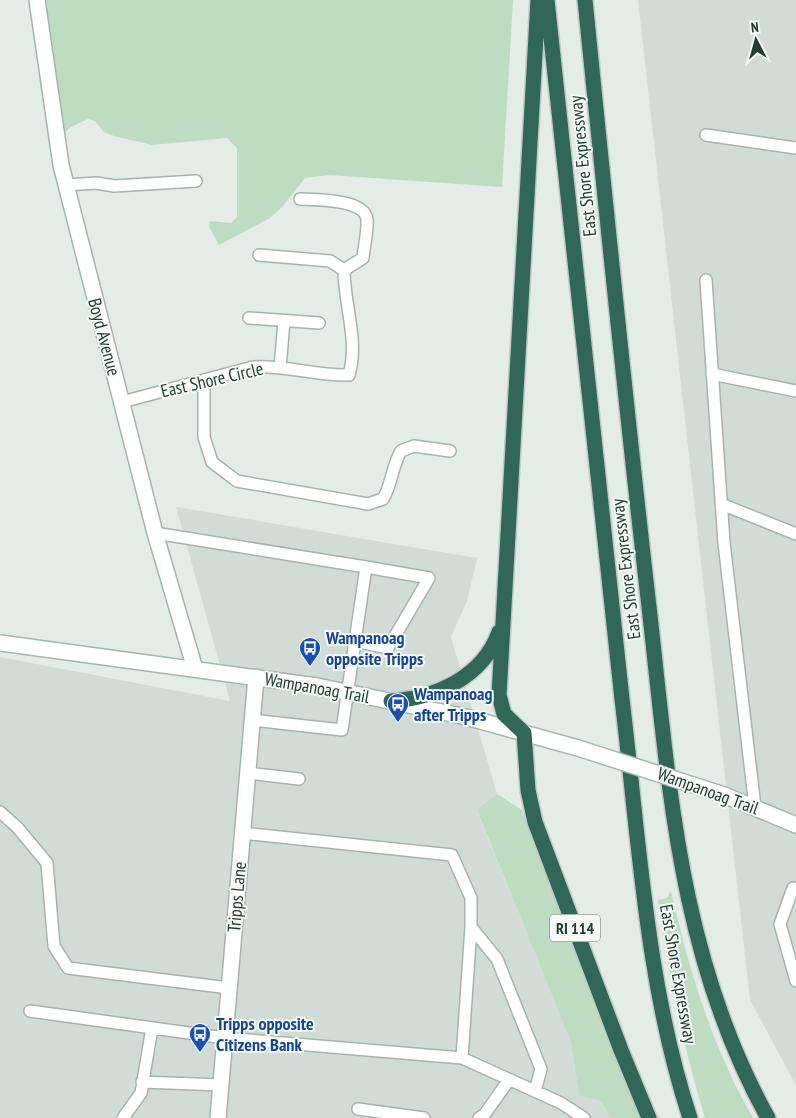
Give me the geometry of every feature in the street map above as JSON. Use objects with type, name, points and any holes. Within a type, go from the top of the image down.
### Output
[{"type":"highway","points":[[524,733],[508,720],[500,702],[538,0]]},
{"type":"highway","name":"East Shore Expressway","points":[[547,0],[597,481],[648,919],[666,1030],[690,1118]]},
{"type":"highway","name":"East Shore Expressway","points":[[585,0],[635,483],[681,870],[696,937],[715,1002],[741,1066],[768,1118]]},
{"type":"highway","points":[[391,701],[416,699],[434,693],[450,686],[474,669],[491,650],[504,611]]},
{"type":"highway","name":"RI 114","points":[[524,733],[528,790],[535,822],[621,1050],[649,1118]]},
{"type":"street","name":"Boyd Avenue","points":[[36,0],[66,185],[155,533],[195,669]]},
{"type":"street","name":"Wampanoag Trail","points":[[0,643],[256,677],[391,701],[578,748],[724,795],[796,825]]},
{"type":"street","name":"Tripps Lane","points":[[218,1118],[256,677]]},
{"type":"lane","points":[[706,135],[796,148]]},
{"type":"lane","points":[[66,185],[96,183],[114,186],[196,181]]},
{"type":"lane","points":[[259,255],[330,261],[344,270],[364,258],[367,219],[364,212],[356,204],[300,199]]},
{"type":"lane","name":"East Shore Circle","points":[[122,402],[254,367],[280,368],[330,375],[349,375],[353,361],[352,332],[344,288],[344,270]]},
{"type":"lane","points":[[706,280],[724,543],[755,807]]},
{"type":"lane","points":[[248,318],[318,323]]},
{"type":"lane","points":[[280,368],[284,321]]},
{"type":"lane","points":[[712,374],[796,391]]},
{"type":"lane","points":[[204,380],[204,437],[207,449],[212,462],[237,480],[368,504],[383,499],[390,487],[395,461],[400,451],[414,446],[450,452]]},
{"type":"lane","points":[[721,504],[796,534]]},
{"type":"lane","points":[[155,533],[429,578],[388,648],[356,641]]},
{"type":"lane","points":[[252,720],[342,730],[366,567]]},
{"type":"lane","points":[[248,773],[299,779]]},
{"type":"lane","points":[[0,812],[17,827],[47,863],[54,946],[68,968],[229,988]]},
{"type":"lane","points":[[242,834],[452,855],[471,898],[471,926],[462,1058]]},
{"type":"lane","points":[[796,889],[793,888],[780,924],[796,981]]},
{"type":"lane","points":[[471,926],[497,959],[541,1069],[535,1091]]},
{"type":"lane","points":[[30,1011],[225,1038],[462,1058],[561,1103],[584,1118]]},
{"type":"lane","points":[[123,1118],[140,1093],[152,1028]]},
{"type":"lane","points":[[479,1118],[484,1115],[509,1080]]},
{"type":"lane","points":[[142,1082],[220,1085]]},
{"type":"lane","points":[[358,1109],[424,1118]]},
{"type":"shaded area","points":[[638,0],[796,0],[796,1085],[750,1000]]},
{"type":"shaded area","points":[[176,507],[477,558],[467,601],[451,637],[497,794],[477,811],[571,1043],[579,1096],[601,1101],[611,1118],[0,1118],[0,657],[230,701]]},
{"type":"green space","points":[[35,0],[513,0],[502,187],[330,175],[305,178],[282,207],[270,218],[219,245],[209,227],[210,221],[231,223],[237,217],[237,148],[227,138],[152,145],[104,132],[95,121],[88,119],[71,127],[61,136]]},
{"type":"green space","points":[[497,794],[522,810],[640,1118],[611,1118],[601,1101],[579,1096],[571,1043],[477,810]]},
{"type":"green space","points":[[671,891],[703,1008],[725,1064],[753,1118],[705,1118],[677,1010],[658,900],[667,898]]},
{"type":"place","name":"Wampanoag opposite Tripps","points":[[310,667]]},
{"type":"place","name":"Wampanoag after Tripps","points":[[398,723]]},
{"type":"place","name":"Tripps opposite Citizens Bank","points":[[200,1053]]}]
